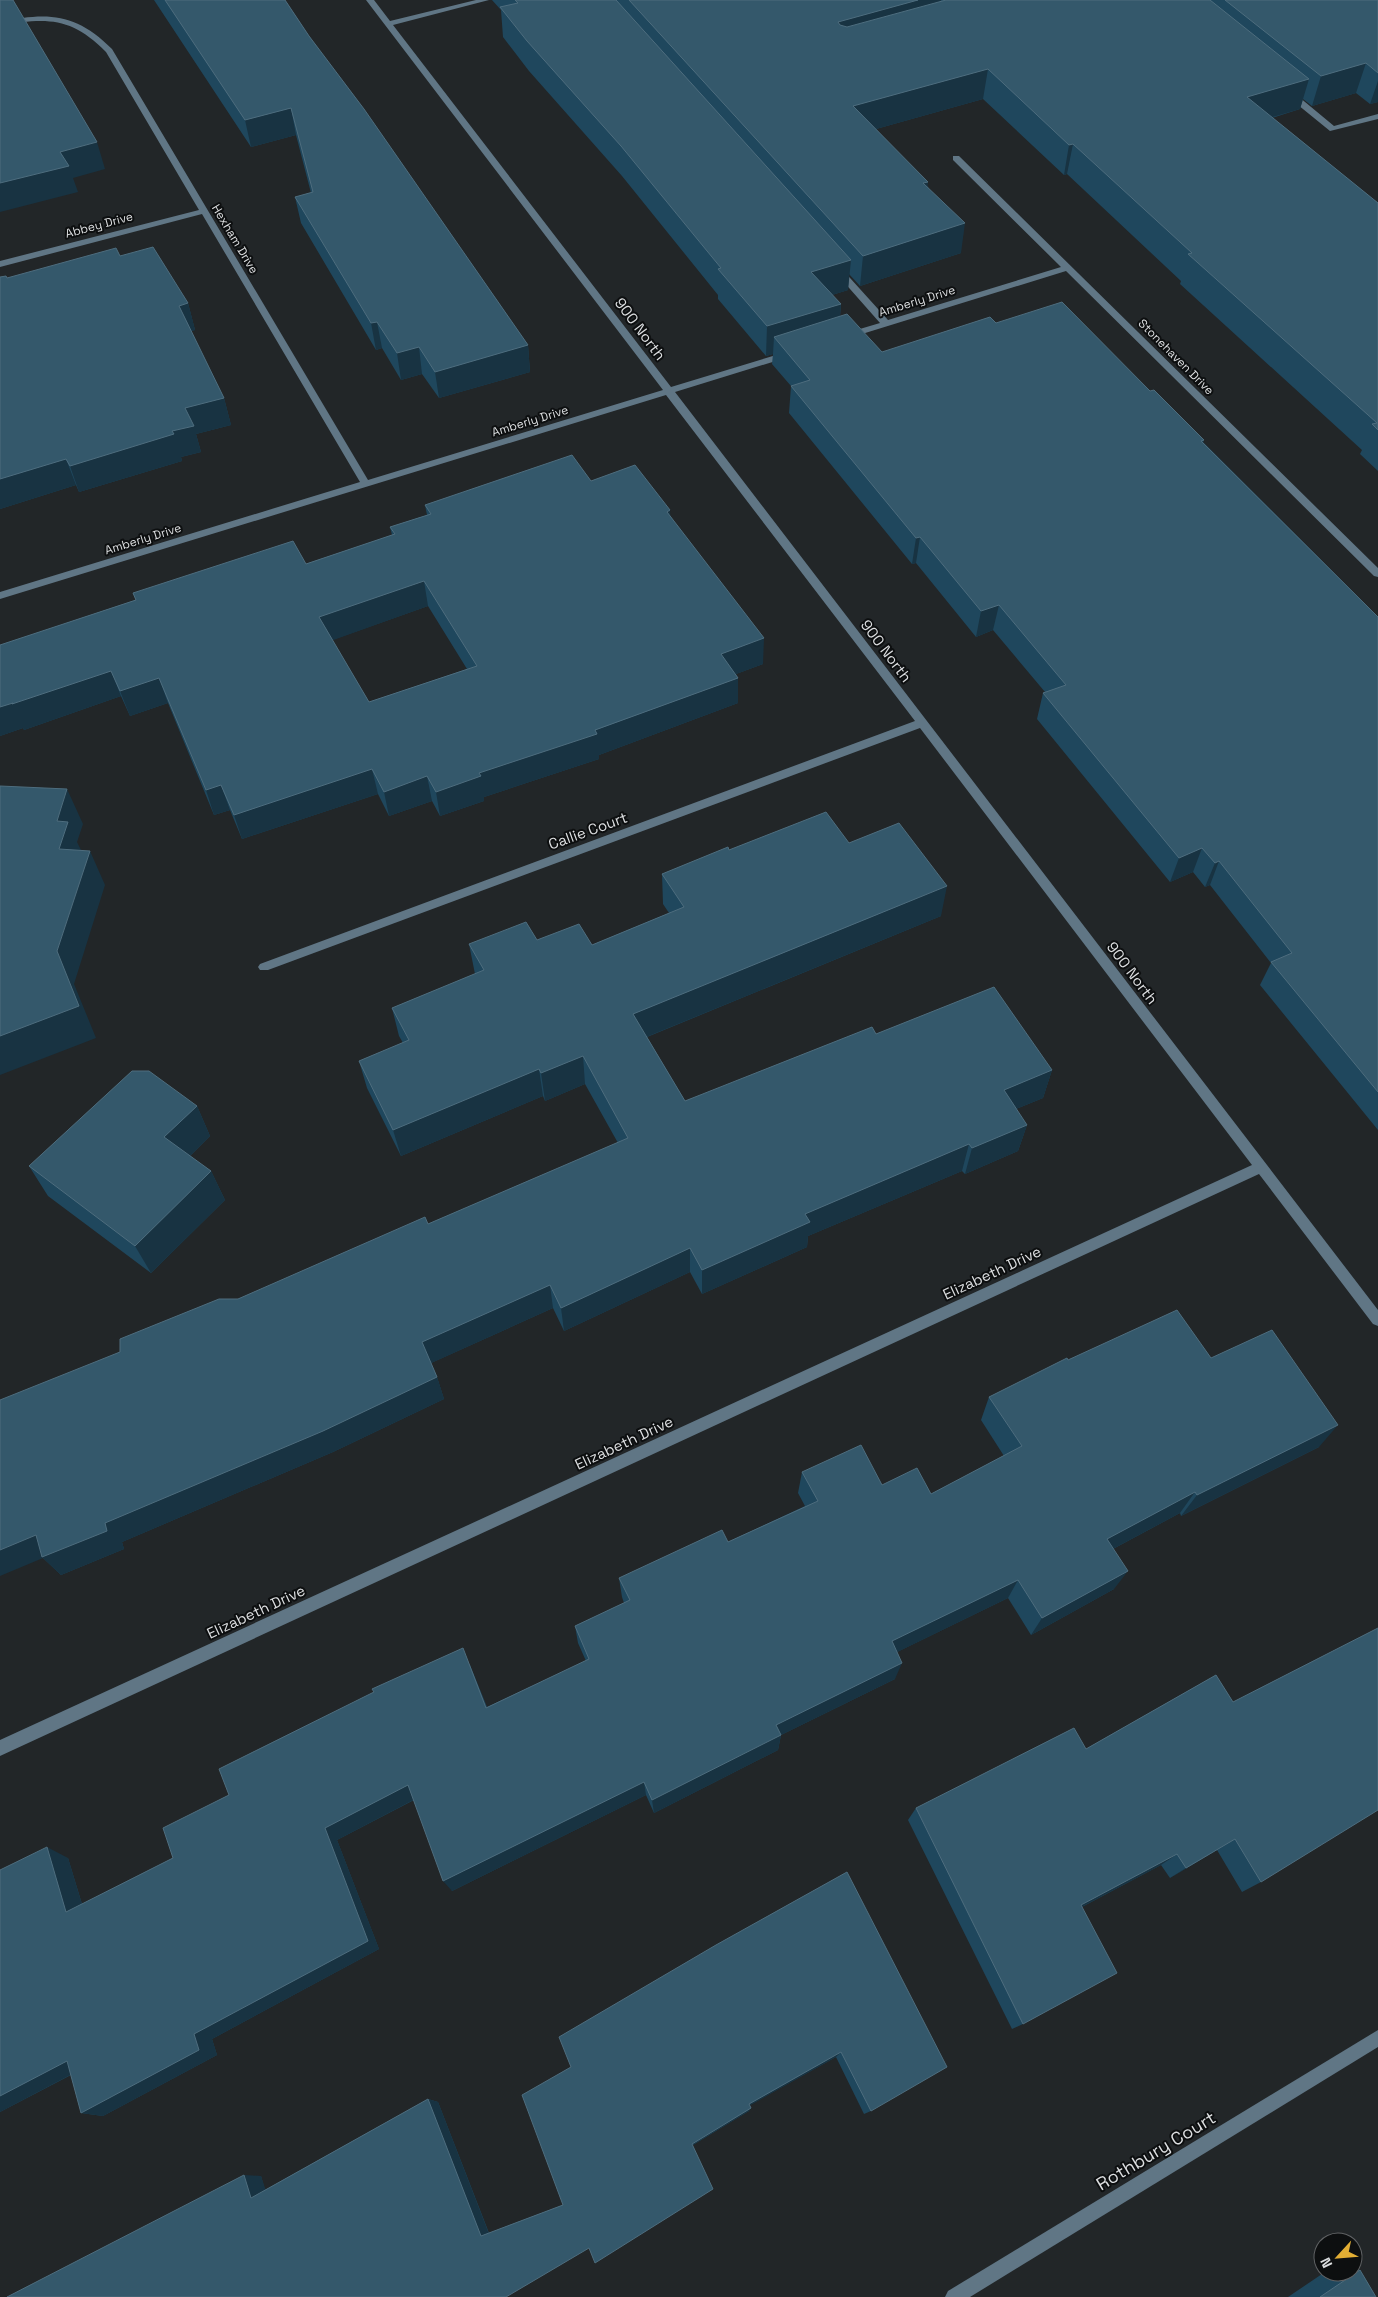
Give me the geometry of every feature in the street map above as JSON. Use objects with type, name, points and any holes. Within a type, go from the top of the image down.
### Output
[{"type":"street","name":"900 North","points":[[370,0],[1378,1320]]},
{"type":"street","points":[[388,24],[485,0]]},
{"type":"street","name":"Hexham Drive","points":[[0,24],[26,20],[68,20],[86,28],[109,51],[366,484]]},
{"type":"street","points":[[1280,86],[1333,129],[1378,116]]},
{"type":"street","name":"Stonehaven Drive","points":[[956,158],[1378,574]]},
{"type":"street","name":"Abbey Drive","points":[[0,264],[204,211]]},
{"type":"street","points":[[835,266],[886,324]]},
{"type":"street","name":"Amberly Drive","points":[[840,338],[1067,268]]},
{"type":"street","name":"Amberly Drive","points":[[0,596],[802,350]]},
{"type":"street","name":"Callie Court","points":[[264,967],[922,723]]},
{"type":"street","name":"Elizabeth Drive","points":[[0,1748],[1261,1167]]},
{"type":"street","name":"Rothbury Court","points":[[954,2297],[1378,2038]]},
{"type":"building","points":[[0,0],[13,0],[97,142],[60,152],[69,166],[0,183]]},
{"type":"building","points":[[165,0],[285,0],[309,36],[364,109],[528,345],[435,372],[419,347],[397,353],[377,322],[371,323],[295,197],[313,192],[291,108],[245,120]]},
{"type":"building","points":[[515,0],[616,0],[851,260],[811,272],[841,304],[767,326],[718,269],[721,268],[621,146],[527,41],[500,7],[518,3]]},
{"type":"building","points":[[629,0],[918,0],[838,22],[840,25],[847,27],[946,0],[1210,0],[1309,79],[1247,97],[1378,203],[1378,430],[1372,424],[1377,423],[1188,254],[1192,253],[1073,144],[1069,145],[988,69],[853,106],[928,182],[923,183],[965,223],[863,256]]},
{"type":"building","points":[[1225,0],[1378,0],[1378,73],[1366,63],[1321,76]]},
{"type":"building","points":[[153,247],[188,303],[179,306],[224,398],[185,408],[194,426],[172,431],[174,434],[70,466],[66,459],[0,479],[0,277],[6,276],[7,278],[116,248],[120,256]]},
{"type":"building","points":[[1062,302],[1150,391],[1154,390],[1204,440],[1201,441],[1378,617],[1378,1092],[1271,962],[1292,953],[1219,861],[1215,863],[1202,848],[1179,858],[1043,693],[1066,685],[999,605],[981,611],[920,537],[916,538],[791,386],[810,380],[774,337],[847,314],[882,352],[990,317],[996,323]]},
{"type":"building","points":[[572,455],[591,481],[635,465],[670,510],[667,512],[764,638],[721,654],[738,678],[595,730],[597,734],[479,773],[481,776],[436,792],[427,776],[384,792],[372,769],[234,815],[221,785],[206,790],[159,678],[120,691],[111,671],[0,707],[0,645],[136,600],[133,593],[293,541],[306,564],[395,534],[390,527],[431,514],[425,505]],"holes":[[[424,581],[477,666],[369,702],[319,617]]]},
{"type":"building","points":[[0,786],[67,789],[57,821],[68,822],[59,849],[90,851],[57,951],[79,1006],[0,1036]]},
{"type":"building","points":[[826,812],[849,843],[899,823],[947,886],[633,1014],[685,1101],[872,1027],[876,1034],[994,987],[1052,1070],[1004,1090],[1027,1125],[972,1148],[969,1144],[805,1214],[810,1222],[702,1270],[690,1248],[561,1308],[550,1285],[422,1342],[437,1377],[323,1431],[105,1523],[107,1531],[42,1557],[36,1535],[0,1550],[0,1400],[120,1352],[120,1339],[219,1299],[238,1299],[425,1217],[428,1224],[628,1138],[583,1056],[541,1073],[539,1069],[393,1130],[359,1061],[409,1040],[392,1008],[484,970],[469,944],[526,922],[537,940],[579,924],[592,945],[684,907],[662,874],[728,847],[729,850]]},
{"type":"building","points":[[132,1071],[149,1071],[197,1106],[164,1137],[211,1171],[135,1246],[29,1166]]},
{"type":"building","points":[[1177,1310],[1211,1358],[1272,1330],[1338,1425],[1197,1495],[1195,1492],[1107,1539],[1128,1571],[1042,1618],[1018,1580],[892,1641],[902,1663],[776,1725],[781,1735],[652,1800],[644,1782],[443,1881],[408,1785],[325,1828],[368,1941],[194,2034],[199,2050],[81,2113],[67,2061],[0,2096],[0,1870],[47,1847],[66,1912],[173,1858],[163,1828],[229,1795],[219,1769],[374,1692],[372,1689],[463,1648],[486,1708],[589,1659],[575,1626],[630,1600],[619,1578],[722,1530],[728,1542],[818,1501],[802,1472],[861,1445],[882,1485],[917,1468],[931,1494],[1022,1446],[989,1397],[1067,1358],[1068,1360]]},
{"type":"building","points":[[1378,1628],[1378,1810],[1261,1882],[1235,1839],[1186,1868],[1177,1854],[1081,1905],[1117,1973],[1023,2024],[916,1808],[1074,1728],[1086,1749],[1216,1675],[1233,1702]]},
{"type":"building","points":[[847,1872],[947,2067],[871,2111],[841,2052],[749,2104],[751,2108],[692,2144],[713,2189],[595,2263],[589,2248],[506,2297],[7,2297],[244,2175],[251,2198],[428,2099],[481,2236],[563,2205],[522,2095],[571,2067],[559,2037],[716,1945]]},
{"type":"building","points":[[1363,2275],[1376,2297],[1320,2297],[1342,2282],[1363,2282]]}]
